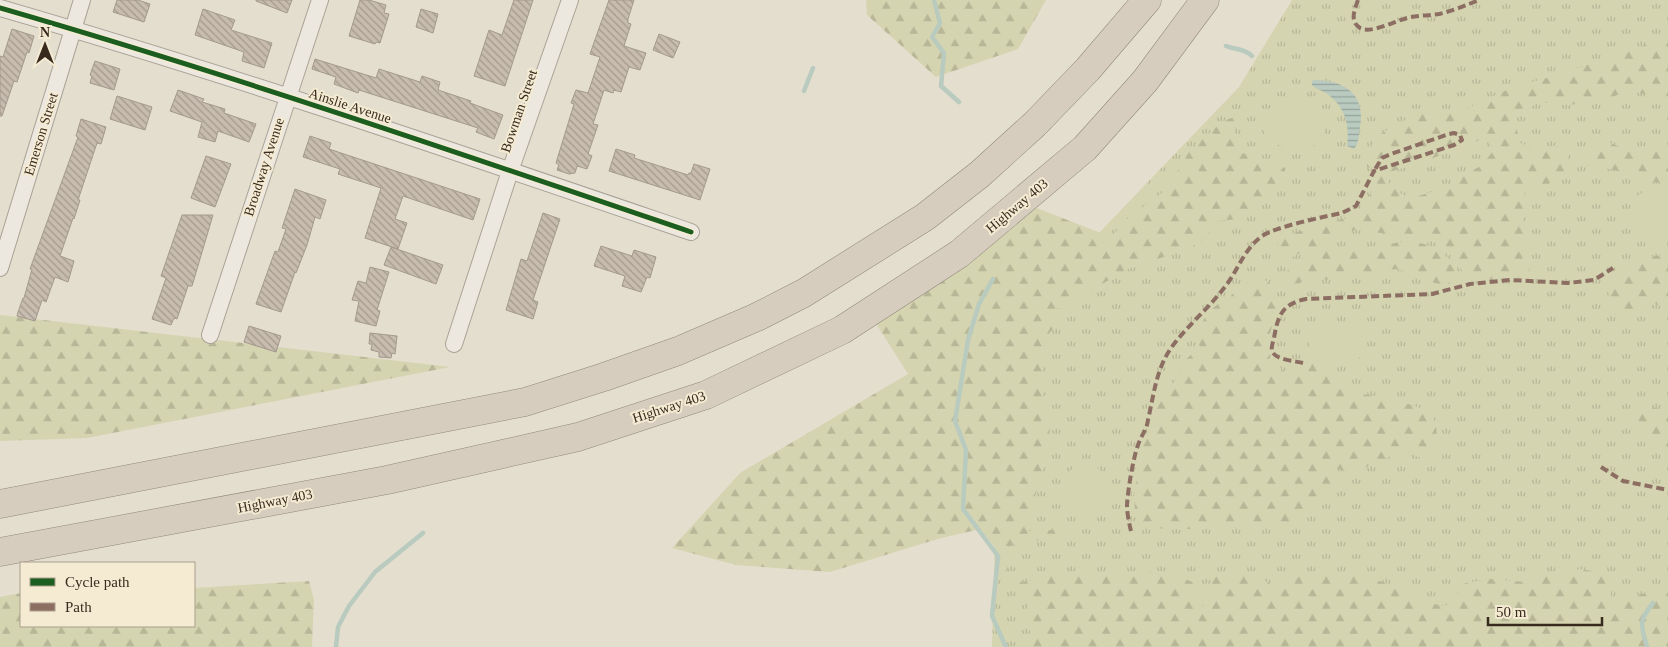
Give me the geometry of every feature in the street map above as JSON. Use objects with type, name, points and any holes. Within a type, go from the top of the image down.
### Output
[{"type":"highway","points":[[0,504],[525,402],[678,351],[740,325],[804,293],[862,257],[925,217],[980,174],[1035,124],[1088,69],[1147,0]]},
{"type":"highway","name":"Highway 403","points":[[0,552],[397,478],[578,437],[706,395],[842,330],[958,254],[1086,148],[1145,82],[1205,0]]},
{"type":"street","name":"Emerson Street","points":[[0,268],[82,0]]},
{"type":"street","name":"Broadway Avenue","points":[[210,335],[320,0]]},
{"type":"street","name":"Bowman Street","points":[[454,344],[510,171],[570,0]]},
{"type":"street","name":"Ainslie Avenue","points":[[0,8],[287,97],[691,232]]},
{"type":"green space","points":[[866,0],[1046,0],[1018,49],[936,77],[867,15]]},
{"type":"green space","points":[[1292,0],[1668,0],[1668,647],[992,647],[1001,335],[1239,87]]},
{"type":"green space","points":[[1668,36],[1668,98],[1627,91],[1605,100],[1569,105],[1539,102],[1514,117],[1520,143],[1537,149],[1558,146],[1569,155],[1563,175],[1545,186],[1526,187],[1523,216],[1526,245],[1531,263],[1526,275],[1471,282],[1472,279],[1461,269],[1451,251],[1440,243],[1418,237],[1365,231],[1348,230],[1338,232],[1317,247],[1299,253],[1289,260],[1279,248],[1277,243],[1280,237],[1350,217],[1366,203],[1378,178],[1375,174],[1379,171],[1367,167],[1366,158],[1375,137],[1421,111],[1448,114],[1466,109],[1513,87],[1554,76]],"holes":[[[1480,140],[1490,143],[1493,151],[1481,166],[1461,176],[1458,182],[1459,187],[1449,187],[1411,198],[1397,190],[1386,178],[1386,173],[1420,163]]]},
{"type":"green space","points":[[1295,99],[1311,103],[1322,115],[1323,137],[1316,145],[1299,148],[1282,146],[1272,141],[1265,134],[1262,125],[1264,117],[1270,108],[1280,102]]},
{"type":"green space","points":[[1239,115],[1234,134],[1238,152],[1281,163],[1287,174],[1268,202],[1239,219],[1216,221],[1210,224],[1211,231],[1199,243],[1130,268],[1060,308],[1049,309],[1059,310],[1057,323],[1048,335],[1042,354],[1042,390],[1050,428],[1046,461],[1029,515],[1029,531],[1051,530],[1055,525],[1062,525],[1070,530],[1068,539],[1051,538],[1003,547],[1008,574],[1021,582],[1039,579],[1044,571],[1050,570],[1063,580],[1078,572],[1101,572],[1111,576],[1137,576],[1156,569],[1163,576],[1177,575],[1194,583],[1198,607],[1205,605],[1209,588],[1214,579],[1226,572],[1251,575],[1272,585],[1283,582],[1287,573],[1295,572],[1300,574],[1303,584],[1311,575],[1338,572],[1395,586],[1419,601],[1445,606],[1454,600],[1465,583],[1490,579],[1526,582],[1550,574],[1580,569],[1605,573],[1612,597],[1619,598],[1668,591],[1668,616],[1651,623],[1668,628],[1668,647],[1031,647],[1027,595],[1003,582],[999,553],[981,529],[941,538],[830,572],[736,565],[672,548],[740,473],[908,374],[875,322],[1034,207],[1111,237],[1129,217],[1166,190],[1189,152],[1221,122]]},
{"type":"green space","points":[[1607,142],[1641,154],[1654,153],[1657,149],[1668,148],[1668,185],[1656,182],[1638,184],[1628,174],[1589,166],[1582,159],[1588,148]]},
{"type":"green space","points":[[1655,189],[1668,192],[1668,239],[1658,242],[1649,240],[1641,235],[1636,227],[1632,209],[1635,200],[1640,194]]},
{"type":"green space","points":[[1400,242],[1418,242],[1432,247],[1449,259],[1456,270],[1457,276],[1445,285],[1434,283],[1420,274],[1395,269],[1346,278],[1306,281],[1286,286],[1285,278],[1288,270],[1303,258],[1312,254],[1339,247],[1370,247]]},
{"type":"green space","points":[[1668,255],[1668,303],[1660,306],[1651,301],[1638,309],[1630,310],[1623,317],[1607,312],[1609,289],[1633,267],[1655,256]]},
{"type":"green space","points":[[1257,278],[1267,281],[1274,288],[1278,308],[1266,352],[1270,359],[1287,374],[1296,373],[1310,361],[1317,363],[1332,370],[1346,391],[1413,405],[1428,412],[1435,423],[1437,435],[1431,460],[1418,457],[1405,450],[1366,467],[1347,472],[1334,467],[1330,485],[1312,502],[1305,521],[1292,528],[1249,523],[1191,529],[1143,527],[1135,511],[1134,496],[1142,448],[1151,426],[1158,386],[1170,385],[1175,382],[1184,362],[1200,347],[1198,334],[1206,316],[1211,310],[1221,302],[1225,305],[1232,294],[1238,294],[1243,286]]},
{"type":"green space","points":[[0,315],[450,367],[87,438],[0,441]]},
{"type":"green space","points":[[1334,322],[1349,323],[1364,329],[1367,338],[1366,348],[1363,354],[1353,361],[1340,363],[1328,360],[1317,354],[1310,347],[1309,338],[1316,329]]},
{"type":"green space","points":[[1653,407],[1668,412],[1668,451],[1637,437],[1630,428],[1633,416]]},
{"type":"green space","points":[[1081,465],[1095,467],[1104,474],[1107,484],[1106,495],[1101,505],[1093,512],[1083,515],[1071,511],[1067,507],[1062,493],[1065,477],[1072,469]]},
{"type":"green space","points":[[309,581],[314,600],[312,647],[0,647],[0,597],[20,593],[20,627],[195,627],[195,588]]},
{"type":"shaded area","points":[[1314,80],[1344,86],[1356,98],[1360,106],[1361,116],[1359,139],[1354,149],[1347,146],[1347,123],[1342,110],[1326,93],[1312,85]]},
{"type":"building","points":[[117,0],[138,0],[150,4],[144,22],[113,12]]},
{"type":"building","points":[[256,0],[292,0],[287,13]]},
{"type":"building","points":[[360,0],[369,0],[386,5],[384,13],[389,14],[380,43],[376,42],[375,44],[349,36]]},
{"type":"building","points":[[514,0],[533,0],[505,86],[474,76],[489,30],[502,35]]},
{"type":"building","points":[[609,0],[634,0],[628,19],[628,23],[631,24],[624,46],[646,53],[640,70],[629,67],[621,92],[614,90],[613,93],[604,90],[593,124],[598,125],[588,154],[592,156],[587,169],[577,166],[575,173],[569,174],[557,170],[559,165],[556,163],[574,104],[571,103],[576,90],[588,93],[600,57],[590,54]]},
{"type":"building","points":[[203,9],[235,20],[231,30],[272,43],[264,68],[242,61],[244,52],[195,35]]},
{"type":"building","points":[[421,9],[438,14],[433,33],[416,27]]},
{"type":"building","points":[[12,29],[34,36],[17,82],[14,81],[2,116],[0,116],[0,56],[3,57]]},
{"type":"building","points":[[659,34],[680,42],[673,58],[653,50]]},
{"type":"building","points":[[315,59],[376,78],[379,69],[420,82],[422,76],[440,82],[438,90],[471,101],[470,103],[503,115],[494,139],[476,132],[478,128],[359,90],[358,93],[334,84],[336,77],[312,69]]},
{"type":"building","points":[[95,61],[120,69],[114,90],[90,83],[92,76],[90,75]]},
{"type":"building","points":[[178,90],[204,99],[202,102],[225,109],[224,113],[256,124],[249,142],[218,131],[215,142],[198,137],[202,122],[170,111]]},
{"type":"building","points":[[117,96],[152,107],[145,130],[110,119]]},
{"type":"building","points":[[81,119],[106,127],[101,144],[97,143],[78,200],[80,200],[74,219],[60,256],[74,261],[68,282],[55,277],[46,302],[42,300],[35,321],[17,316],[32,269],[30,269],[78,137],[76,136]]},
{"type":"building","points":[[310,136],[331,143],[329,149],[480,199],[473,220],[403,196],[395,219],[407,223],[398,249],[365,238],[381,188],[338,174],[340,169],[303,157]]},
{"type":"building","points":[[616,149],[635,155],[634,158],[688,175],[691,173],[694,164],[710,169],[700,200],[609,171]]},
{"type":"building","points":[[206,156],[231,164],[215,207],[191,198]]},
{"type":"building","points":[[295,189],[326,200],[320,219],[315,217],[307,245],[281,312],[256,304],[275,251],[278,252],[286,229],[282,228]]},
{"type":"building","points":[[543,213],[560,219],[533,300],[538,302],[533,319],[506,310],[521,259],[527,261]]},
{"type":"building","points":[[182,215],[213,215],[192,286],[188,286],[177,319],[174,318],[171,325],[152,319],[166,278],[161,276]]},
{"type":"building","points":[[601,246],[632,256],[634,250],[656,257],[650,278],[647,277],[641,292],[622,286],[625,276],[594,266]]},
{"type":"building","points":[[391,247],[443,265],[436,284],[384,265]]},
{"type":"building","points":[[370,267],[389,272],[377,310],[380,311],[376,326],[355,321],[359,301],[352,300],[358,281],[366,283]]},
{"type":"building","points":[[249,326],[281,336],[276,352],[244,342]]},
{"type":"building","points":[[370,333],[397,336],[395,354],[392,353],[391,358],[379,357],[379,352],[371,350],[372,344],[369,344]]},
{"type":"waterway","points":[[934,0],[940,23],[932,37],[944,53],[941,86],[959,102]]},
{"type":"waterway","points":[[1226,46],[1243,50],[1252,56]]},
{"type":"waterway","points":[[804,91],[813,68]]},
{"type":"waterway","points":[[993,279],[979,304],[968,340],[955,421],[966,450],[963,509],[998,556],[992,616],[1006,647]]},
{"type":"waterway","points":[[336,647],[338,627],[349,606],[375,572],[423,533]]},
{"type":"waterway","points":[[1647,647],[1642,624],[1645,615],[1653,603]]},
{"type":"marked path","points":[[1358,0],[1354,15],[1355,22],[1360,28],[1370,30],[1408,18],[1444,13],[1479,0]]},
{"type":"marked path","points":[[1131,531],[1127,505],[1131,474],[1162,365],[1177,340],[1224,288],[1245,254],[1255,242],[1269,232],[1301,222],[1342,213],[1356,206],[1374,171],[1454,145],[1462,140],[1460,135],[1454,133],[1391,154],[1382,158],[1374,171]]},
{"type":"marked path","points":[[1303,363],[1279,357],[1273,353],[1272,349],[1282,312],[1286,307],[1298,301],[1306,299],[1432,294],[1470,284],[1510,280],[1568,283],[1594,280],[1613,268]]},
{"type":"marked path","points":[[1601,467],[1623,481],[1668,490]]},
{"type":"cycle path","points":[[0,8],[174,60],[691,232]]}]
